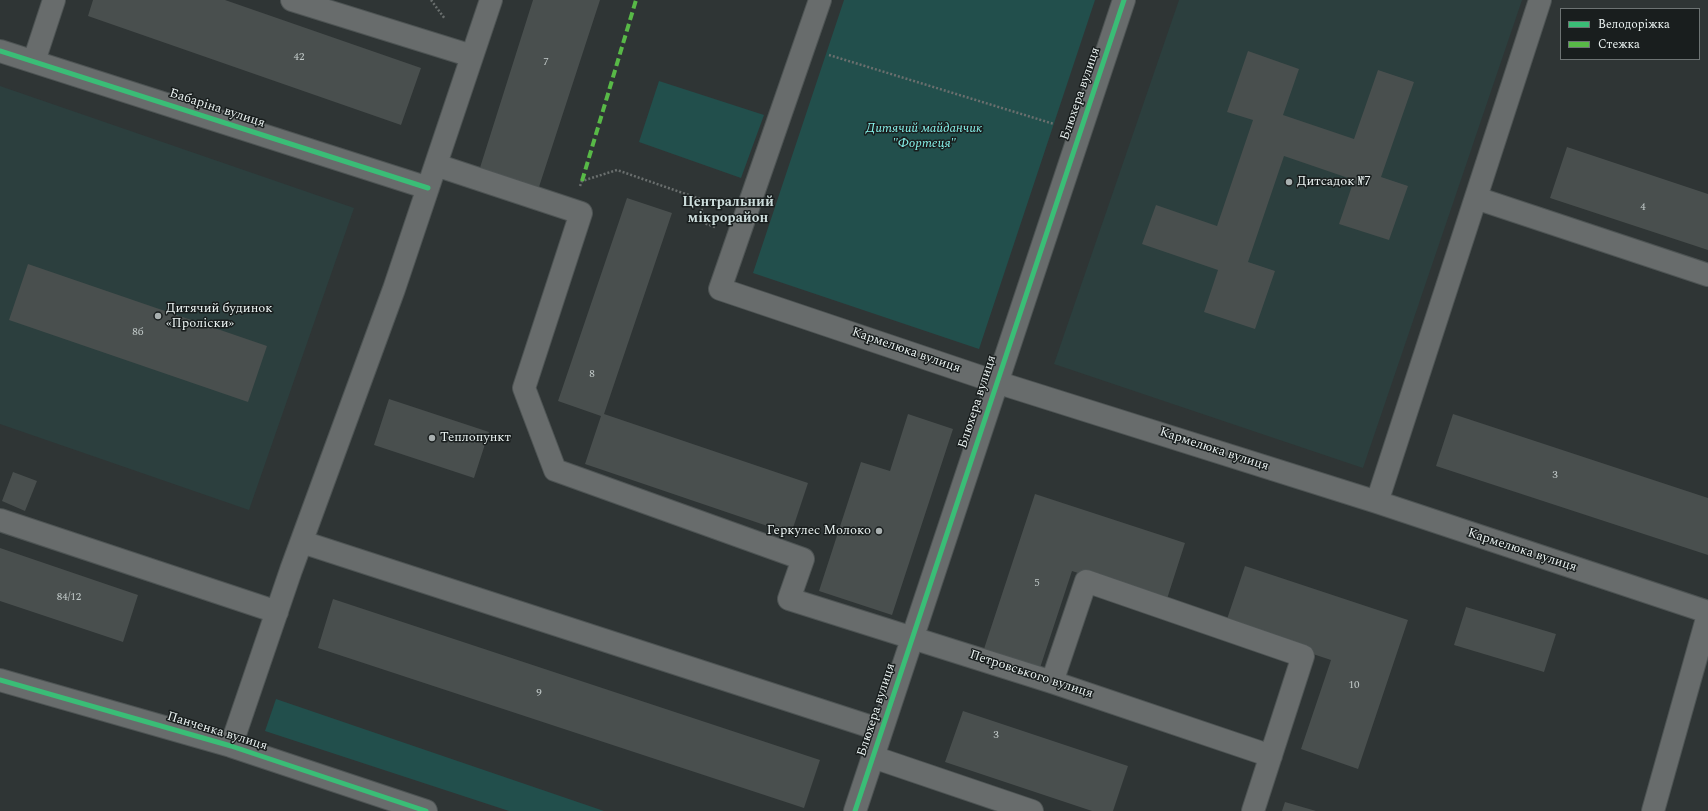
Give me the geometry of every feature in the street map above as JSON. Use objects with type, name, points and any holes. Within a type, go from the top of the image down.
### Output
[{"type":"street","points":[[34,61],[54,0]]},
{"type":"street","points":[[292,0],[472,56]]},
{"type":"street","points":[[231,746],[277,612],[394,289],[491,0]]},
{"type":"street","points":[[738,236],[820,0]]},
{"type":"street","name":"Блюхера вулиця","points":[[855,811],[996,382],[1124,0]]},
{"type":"street","points":[[1377,502],[1540,0]]},
{"type":"street","name":"Бабаріна вулиця","points":[[0,51],[428,188]]},
{"type":"street","points":[[436,166],[569,210]]},
{"type":"street","points":[[1476,198],[1708,276]]},
{"type":"street","name":"Петровського вулиця","points":[[569,210],[581,214],[524,388],[555,470],[804,559],[789,599],[913,636],[1271,756]]},
{"type":"street","name":"Кармелюка вулиця","points":[[738,236],[720,289],[996,382],[1377,502],[1708,614]]},
{"type":"street","points":[[0,520],[277,612]]},
{"type":"street","points":[[302,542],[881,730]]},
{"type":"street","points":[[1052,682],[1086,581],[1303,656],[1253,811]]},
{"type":"street","points":[[1653,811],[1708,614]]},
{"type":"street","name":"Панченка вулиця","points":[[0,680],[231,746],[426,811]]},
{"type":"street","points":[[873,757],[1032,811]]},
{"type":"path","points":[[823,53],[1080,132]]},
{"type":"path","points":[[569,210],[582,181],[617,170],[700,199],[704,223],[738,236]]},
{"type":"shaded area","name":"Дитсадок №7","points":[[1179,0],[1522,0],[1363,468],[1054,364]]},
{"type":"shaded area","name":"Дитячий будинок «Проліски»","points":[[0,86],[354,208],[249,510],[0,424]]},
{"type":"green space","name":"Дитячий майданчик \"Фортеця\"","points":[[844,0],[1095,0],[979,349],[753,273]]},
{"type":"green space","points":[[659,81],[764,115],[741,178],[639,142]]},
{"type":"green space","points":[[276,699],[604,811],[509,811],[265,731]]},
{"type":"building","points":[[93,0],[225,0],[421,68],[401,125],[88,16]]},
{"type":"building","points":[[533,0],[600,0],[537,193],[478,174]]},
{"type":"building","points":[[1248,51],[1299,69],[1283,115],[1354,139],[1378,70],[1414,82],[1381,177],[1408,186],[1389,240],[1339,224],[1354,180],[1284,156],[1248,262],[1275,271],[1255,329],[1204,312],[1218,270],[1142,244],[1156,205],[1217,226],[1253,120],[1227,112]]},
{"type":"building","points":[[1567,147],[1708,194],[1708,250],[1550,198]]},
{"type":"building","points":[[627,198],[672,213],[604,414],[808,483],[791,534],[585,464],[601,416],[558,401]]},
{"type":"building","points":[[28,264],[267,346],[248,402],[9,320]]},
{"type":"building","name":"Теплопункт","points":[[389,399],[489,432],[474,478],[374,445]]},
{"type":"building","name":"Геркулес Молоко","points":[[908,414],[953,429],[892,615],[819,591],[861,462],[890,471]]},
{"type":"building","points":[[1453,414],[1708,498],[1708,555],[1436,466]]},
{"type":"building","points":[[13,472],[37,481],[25,511],[2,501]]},
{"type":"building","points":[[1035,494],[1185,543],[1166,602],[1072,571],[1038,674],[982,655]]},
{"type":"building","points":[[0,548],[138,595],[123,642],[0,601]]},
{"type":"building","points":[[1245,566],[1408,620],[1358,769],[1301,749],[1331,660],[1225,625]]},
{"type":"building","points":[[333,599],[820,760],[804,808],[318,648]]},
{"type":"building","points":[[1466,607],[1556,634],[1544,672],[1454,645]]},
{"type":"building","points":[[963,711],[1128,766],[1113,811],[1092,811],[945,762]]},
{"type":"building","points":[[1285,802],[1316,811],[1282,811]]},
{"type":"marked path","points":[[582,181],[636,0]]},
{"type":"cycle path","points":[[855,811],[1124,0]]},
{"type":"cycle path","points":[[0,51],[428,188]]},
{"type":"cycle path","points":[[0,680],[231,746],[426,811]]},
{"type":"place","name":"Дитсадок №7","points":[[1289,182]]},
{"type":"place","name":"Дитячий будинок «Проліски»","points":[[158,316]]},
{"type":"place","name":"Теплопункт","points":[[432,438]]},
{"type":"place","name":"Геркулес Молоко","points":[[879,531]]},
{"type":"district","name":"Центральний мікрорайон","points":[[728,212]]}]
